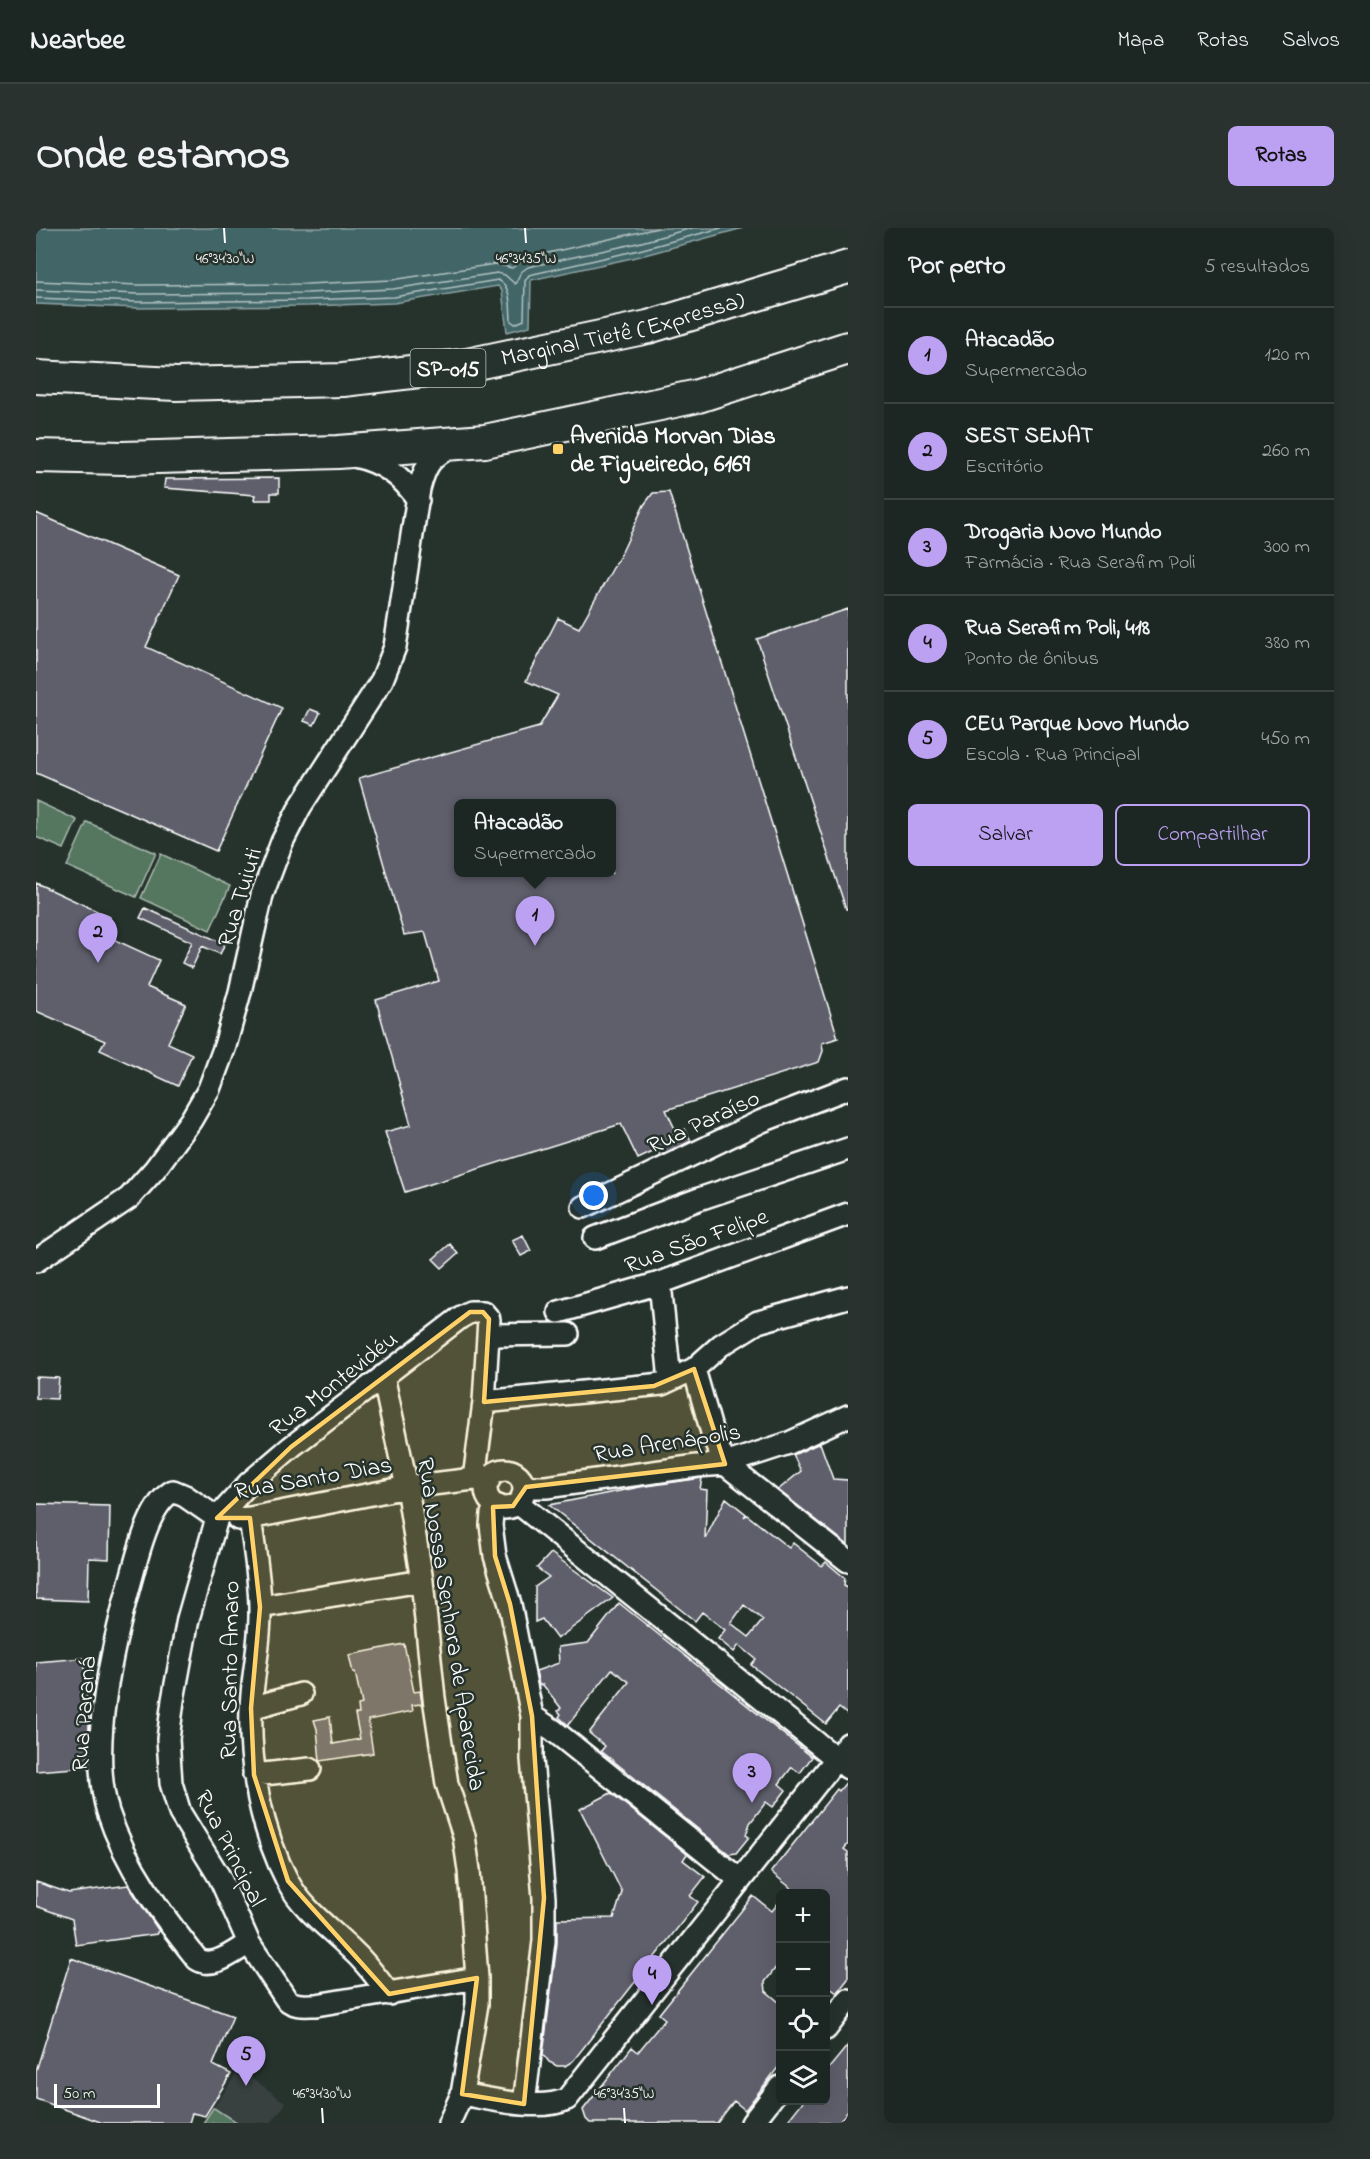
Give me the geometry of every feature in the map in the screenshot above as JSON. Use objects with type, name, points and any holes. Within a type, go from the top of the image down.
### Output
[{"type":"highway","name":"Marginal Tietê (Expressa)","points":[[36,377],[176,384],[343,380],[462,366],[648,327],[848,267]]},
{"type":"highway","points":[[36,456],[123,458],[338,452],[502,438],[698,396],[848,348]]},
{"type":"highway","points":[[36,398],[148,398],[176,384]]},
{"type":"street","name":"Rua Tuiuti","points":[[36,1261],[129,1198],[191,1120],[208,1089],[225,1046],[237,1003],[262,895],[282,842],[300,807],[382,680],[389,665],[398,630],[424,468],[436,454],[456,443]]},
{"type":"street","points":[[338,452],[380,464],[398,475],[418,500]]},
{"type":"street","name":"Rua Paraíso","points":[[583,1207],[762,1120],[848,1088]]},
{"type":"street","points":[[595,1238],[699,1198],[848,1149]]},
{"type":"street","name":"Rua São Felipe","points":[[559,1312],[660,1283],[848,1214]]},
{"type":"street","points":[[660,1283],[670,1380]]},
{"type":"street","points":[[484,1402],[654,1386],[694,1369],[720,1345],[758,1322],[848,1297]]},
{"type":"street","name":"Rua Montevidéu","points":[[217,1518],[249,1483],[291,1447],[470,1312],[483,1312],[489,1327]]},
{"type":"street","points":[[524,2104],[544,1941],[544,1898],[532,1759],[532,1716],[510,1604],[495,1556],[491,1525],[496,1505],[488,1496],[487,1485],[481,1479],[484,1402],[489,1327],[568,1334]]},
{"type":"street","points":[[694,1369],[713,1436],[725,1464],[848,1561]]},
{"type":"street","name":"Rua Nossa Senhora de Aparecida","points":[[383,1376],[406,1486],[422,1581],[434,1698],[447,1784],[468,1853],[477,1978],[475,2021],[462,2094],[449,2123]]},
{"type":"street","name":"Rua Arenápolis","points":[[496,1505],[507,1508],[521,1495],[546,1487],[725,1464],[789,1443],[848,1416]]},
{"type":"street","name":"Rua Santo Dias","points":[[217,1518],[250,1518],[406,1486],[481,1479],[508,1470],[519,1476],[521,1495]]},
{"type":"street","name":"Rua Paraná","points":[[217,1518],[185,1496],[173,1491],[164,1498],[143,1538],[115,1635],[101,1747],[103,1784],[108,1810],[120,1844],[131,1865],[177,1934],[197,1959],[206,1963],[215,1962],[249,1943]]},
{"type":"street","points":[[462,2094],[524,2104],[560,2113],[567,2099],[740,1880],[844,1757],[521,1495]]},
{"type":"street","name":"Rua Principal","points":[[217,1518],[188,1619],[178,1671],[168,1739],[170,1772],[180,1813],[220,1878],[249,1943],[286,1999],[291,2004],[299,2006],[389,1994],[477,1978]]},
{"type":"street","name":"Rua Santo Amaro","points":[[250,1518],[260,1607],[251,1708],[254,1775],[261,1809],[288,1881],[306,1907],[355,1952],[389,1994]]},
{"type":"street","points":[[260,1607],[422,1581]]},
{"type":"street","points":[[251,1708],[302,1694]]},
{"type":"street","points":[[532,1716],[553,1730],[740,1880]]},
{"type":"street","points":[[254,1775],[310,1769]]},
{"type":"street","points":[[830,2023],[848,2000]]},
{"type":"street","points":[[752,2123],[776,2092]]},
{"type":"highlighted area","points":[[470,1312],[483,1312],[489,1319],[484,1402],[654,1386],[694,1369],[725,1464],[526,1487],[513,1506],[493,1507],[495,1556],[510,1604],[532,1716],[544,1898],[524,2104],[462,2094],[477,1978],[389,1994],[288,1881],[254,1775],[251,1708],[260,1607],[250,1518],[217,1518],[291,1447]]},
{"type":"shaded area","points":[[240,2069],[286,2103],[271,2123],[203,2123]]},
{"type":"green space","points":[[36,801],[77,820],[64,849],[36,837]]},
{"type":"green space","points":[[87,822],[156,853],[136,897],[67,866]]},
{"type":"green space","points":[[161,854],[230,886],[210,930],[141,898]]},
{"type":"green space","points":[[214,2108],[237,2123],[203,2123]]},
{"type":"water","points":[[36,228],[743,228],[641,256],[531,280],[530,326],[507,332],[502,291],[498,286],[394,303],[138,308],[36,304]]},
{"type":"building","points":[[279,478],[279,493],[271,493],[271,500],[254,500],[255,495],[164,488],[165,479]]},
{"type":"building","points":[[669,492],[838,1038],[822,1043],[823,1051],[819,1062],[666,1110],[677,1133],[685,1129],[691,1141],[661,1156],[657,1150],[638,1159],[621,1124],[405,1192],[385,1132],[411,1125],[376,1000],[439,981],[425,932],[404,935],[359,778],[539,727],[558,695],[526,681],[558,618],[579,628],[622,552],[644,505],[653,493]]},
{"type":"building","points":[[36,513],[179,575],[146,647],[282,708],[216,851],[36,773]]},
{"type":"building","points":[[848,609],[848,909],[846,909],[757,639]]},
{"type":"building","points":[[310,709],[320,713],[314,725],[304,721]]},
{"type":"building","points":[[36,883],[110,917],[102,934],[159,960],[147,987],[186,1004],[168,1043],[192,1054],[178,1086],[100,1050],[105,1041],[36,1011]]},
{"type":"building","points":[[145,908],[225,944],[220,954],[202,946],[192,968],[182,963],[192,942],[140,918]]},
{"type":"building","points":[[523,1235],[531,1251],[521,1256],[512,1240]]},
{"type":"building","points":[[450,1244],[458,1254],[442,1268],[433,1259]]},
{"type":"building","points":[[36,1377],[59,1378],[57,1399],[36,1398]]},
{"type":"building","points":[[820,1443],[833,1479],[848,1480],[848,1545],[778,1490],[801,1471],[793,1455]]},
{"type":"building","points":[[702,1478],[700,1489],[707,1490],[705,1539],[726,1498],[746,1514],[744,1517],[747,1515],[789,1548],[793,1543],[822,1566],[826,1562],[845,1578],[844,1585],[848,1587],[848,1715],[839,1708],[826,1724],[751,1665],[756,1659],[739,1645],[734,1652],[718,1639],[725,1630],[702,1612],[695,1621],[549,1505],[640,1487]],"holes":[[[744,1605],[763,1620],[749,1637],[731,1623]]]},
{"type":"building","points":[[36,1504],[110,1506],[109,1559],[89,1558],[88,1601],[36,1599]]},
{"type":"building","points":[[551,1553],[613,1598],[557,1639],[542,1619],[535,1622],[535,1587],[549,1577],[537,1568]]},
{"type":"building","points":[[619,1603],[812,1757],[800,1773],[792,1767],[779,1784],[786,1790],[773,1807],[766,1802],[750,1823],[746,1835],[749,1837],[736,1853],[729,1854],[601,1751],[605,1746],[589,1733],[629,1682],[612,1669],[568,1725],[559,1717],[561,1714],[558,1711],[561,1708],[543,1685],[539,1685],[536,1671],[559,1663],[558,1647],[588,1643]]},
{"type":"building","points":[[404,1644],[414,1692],[420,1691],[422,1704],[412,1705],[413,1711],[368,1720],[373,1753],[320,1761],[314,1720],[330,1717],[333,1744],[360,1739],[355,1714],[359,1714],[358,1705],[362,1704],[349,1655]]},
{"type":"building","points":[[84,1658],[89,1725],[88,1767],[36,1771],[36,1662]]},
{"type":"building","points":[[848,1780],[848,1844],[844,1849],[848,1852],[848,1979],[837,1993],[830,1988],[830,1889],[790,1889],[771,1872],[837,1789],[839,1791]]},
{"type":"building","points":[[611,1793],[687,1854],[683,1860],[705,1877],[690,1896],[698,1902],[573,2061],[565,2066],[557,2066],[549,2062],[543,2054],[557,1943],[557,1919],[614,1918],[622,1892],[580,1809]]},
{"type":"building","points":[[36,1882],[69,1893],[128,1885],[159,1931],[157,1934],[76,1945],[72,1919],[36,1906]]},
{"type":"building","points":[[753,1896],[772,1911],[776,1906],[776,1967],[765,1982],[766,1991],[776,2000],[776,2070],[745,2110],[734,2101],[717,2123],[590,2123],[583,2110],[632,2047],[638,2052],[665,2019],[659,2014]]},
{"type":"building","points":[[71,1958],[233,2016],[213,2065],[231,2074],[205,2116],[192,2113],[189,2123],[103,2123],[36,2099],[36,2071]]},
{"type":"building","points":[[848,2045],[848,2111],[838,2123],[786,2123],[800,2105],[830,2105],[830,2067]]},
{"type":"place","name":"Avenida Morvan Dias de Figueiredo, 6169","points":[[558,449]]},
{"type":"place","name":"Atacadão","points":[[535,946]]},
{"type":"place","name":"SEST SENAT","points":[[98,963]]},
{"type":"place","name":"Drogaria Novo Mundo","points":[[752,1803]]},
{"type":"place","name":"Rua Serafim Poli, 418","points":[[652,2005]]},
{"type":"place","name":"CEU Parque Novo Mundo","points":[[246,2086]]}]
